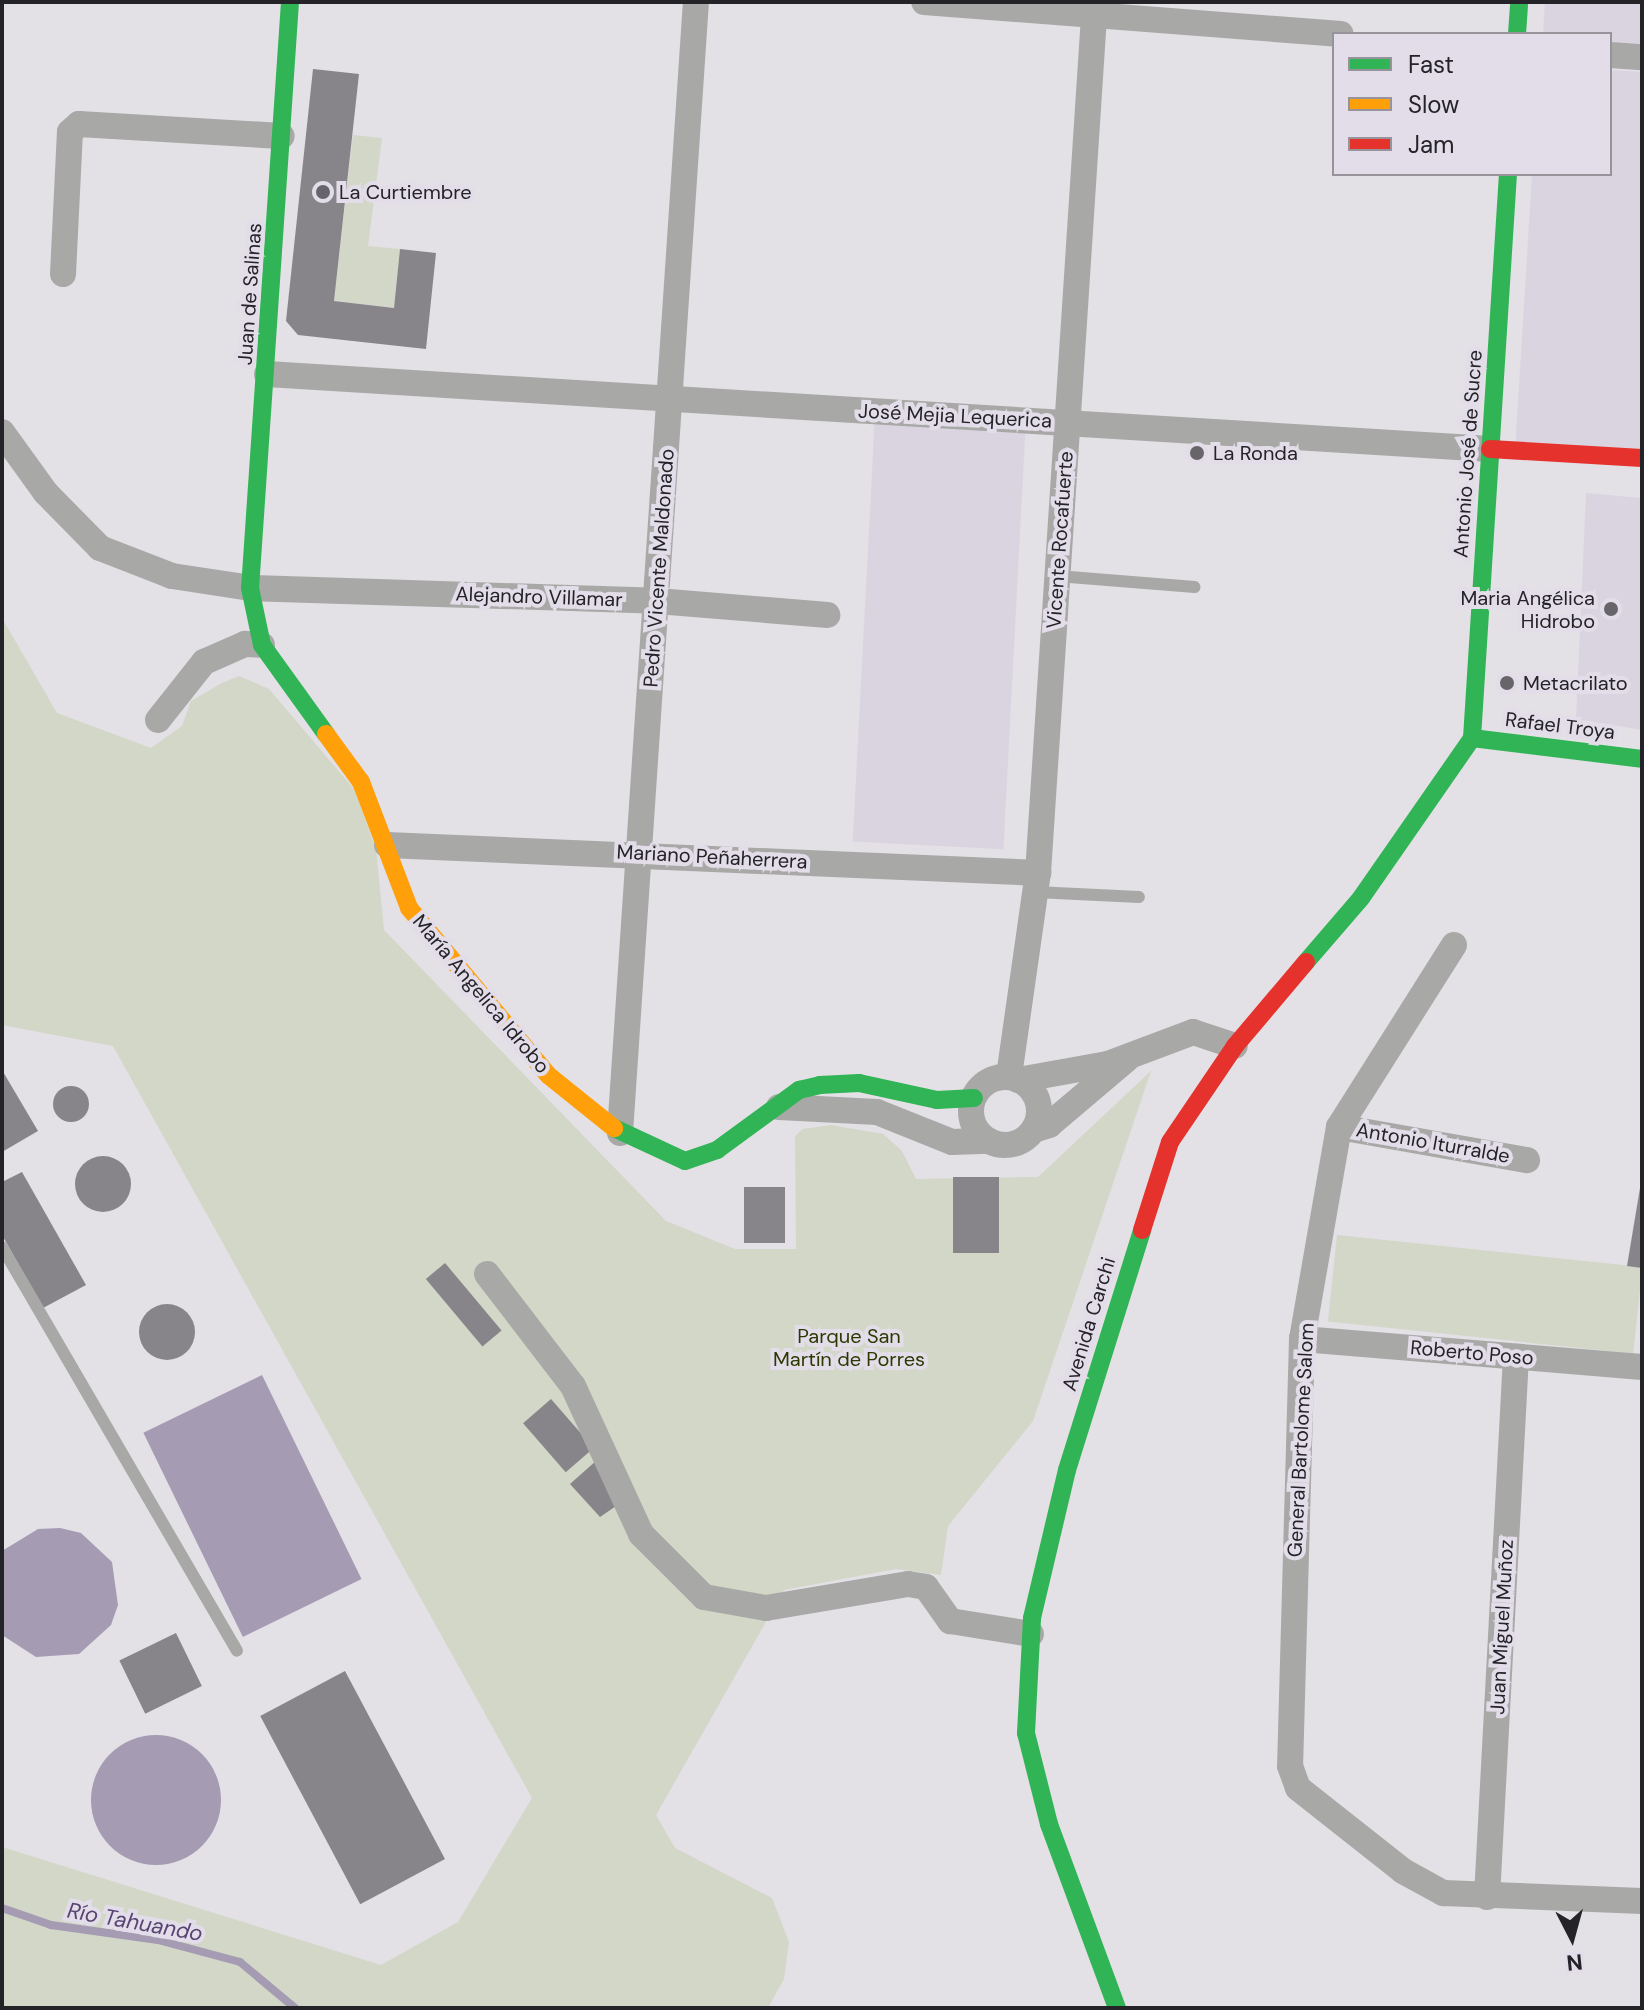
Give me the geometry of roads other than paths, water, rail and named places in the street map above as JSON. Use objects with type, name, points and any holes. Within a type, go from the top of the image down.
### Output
[{"type":"street","name":"Juan de Salinas","points":[[250,588],[290,2]]},
{"type":"street","name":"Pedro Vicente Maldonado","points":[[620,1133],[696,2]]},
{"type":"street","points":[[924,2],[1095,8],[1332,33]]},
{"type":"street","points":[[1517,32],[1519,2]]},
{"type":"street","name":"Vicente Rocafuerte","points":[[1013,1078],[1036,882],[1095,8]]},
{"type":"street","points":[[1612,55],[1642,57]]},
{"type":"street","points":[[63,274],[70,132],[79,124],[282,136]]},
{"type":"street","name":"Antonio José de Sucre","points":[[1472,738],[1508,176]]},
{"type":"street","name":"José Mejia Lequerica","points":[[267,374],[1642,458]]},
{"type":"street","name":"Alejandro Villamar","points":[[2,432],[46,493],[100,548],[172,576],[250,588],[657,601],[827,615]]},
{"type":"street","name":"María Angelica Idrobo","points":[[250,588],[262,645],[361,782],[409,908],[548,1075],[620,1133],[685,1161],[717,1150],[799,1090],[842,1083],[937,1100],[974,1098]]},
{"type":"street","points":[[158,720],[204,662],[245,644],[262,645]]},
{"type":"street","name":"Rafael Troya","points":[[1472,738],[1642,759]]},
{"type":"street","name":"Avenida Carchi","points":[[1117,2008],[1049,1824],[1026,1733],[1031,1634],[1067,1470],[1170,1142],[1235,1046],[1361,898],[1472,738]]},
{"type":"street","name":"Mariano Peñaherrera","points":[[387,845],[641,853],[1036,882]]},
{"type":"street","name":"General Bartolome Salom","points":[[1454,945],[1339,1127],[1302,1339],[1290,1766],[1298,1788],[1403,1871],[1443,1893],[1642,1901]]},
{"type":"street","points":[[988,1141],[973,1125],[974,1098],[983,1084],[1130,1056],[1193,1032],[1235,1046]]},
{"type":"street","points":[[779,1107],[877,1112],[952,1142],[988,1141],[1009,1145],[1092,1092],[1130,1056]]},
{"type":"street","points":[[1013,1078],[1038,1102],[1033,1130]]},
{"type":"street","name":"Antonio Iturralde","points":[[1339,1127],[1527,1160]]},
{"type":"street","points":[[487,1274],[573,1386],[641,1534],[704,1597],[766,1608],[908,1584],[926,1587],[950,1621],[1031,1634]]},
{"type":"street","name":"Roberto Poso","points":[[1302,1339],[1642,1367]]},
{"type":"street","name":"Juan Miguel Muñoz","points":[[1487,1897],[1516,1357]]},
{"type":"lane","points":[[1057,576],[1195,587]]},
{"type":"lane","points":[[1036,882],[1139,897]]},
{"type":"lane","points":[[2,1247],[237,1650]]},
{"type":"waterway","name":"Río Tahuando","points":[[2,1908],[51,1925],[158,1940],[240,1962],[295,2008]]},
{"type":"place","name":"La Curtiembre","points":[[323,192]]},
{"type":"place","name":"La Ronda","points":[[1197,453]]},
{"type":"place","name":"Maria Angélica Hidrobo","points":[[1611,609]]},
{"type":"place","name":"Metacrilato","points":[[1507,683]]},
{"type":"park label","name":"Parque San Martín de Porres","points":[[849,1348]]}]
